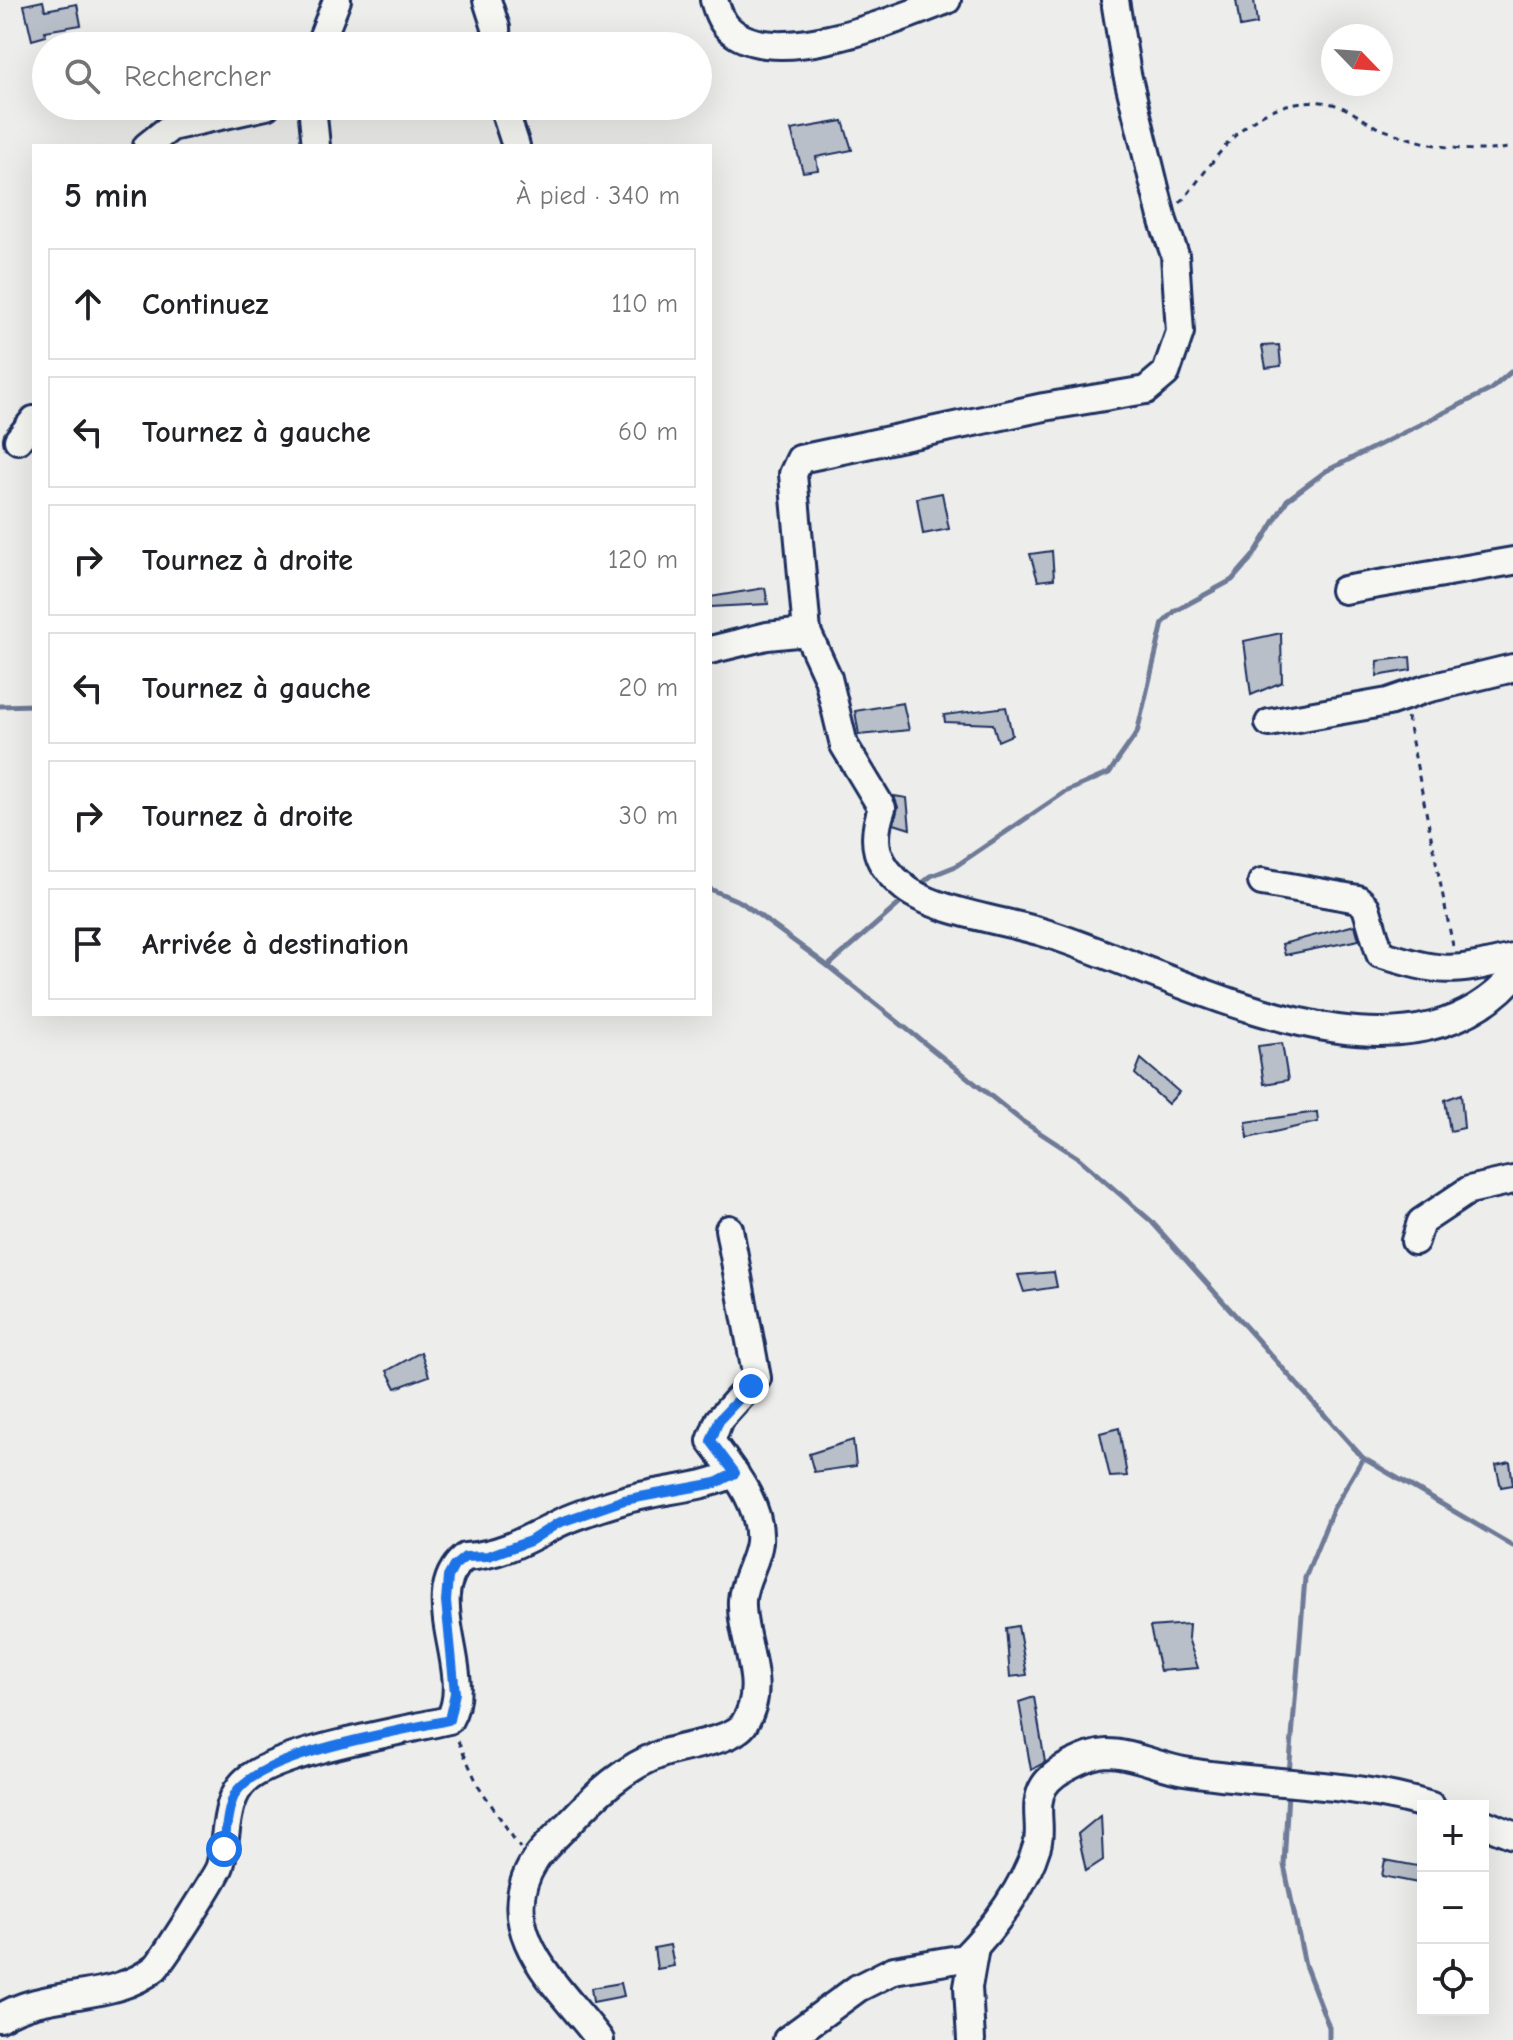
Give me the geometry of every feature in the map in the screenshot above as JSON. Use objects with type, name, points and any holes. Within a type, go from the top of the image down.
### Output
[{"type":"street","points":[[324,32],[337,0]]},
{"type":"street","points":[[487,0],[496,32]]},
{"type":"street","points":[[714,0],[728,28],[750,40],[772,45],[836,37],[947,0]]},
{"type":"street","points":[[1115,0],[1127,74],[1163,221],[1175,255],[1180,332],[1166,373],[1146,390],[1044,407],[800,459],[793,474],[807,632],[828,678],[844,745],[882,808],[874,831],[878,855],[887,870],[918,896],[1043,932],[1184,988],[1281,1020],[1398,1031],[1446,1023],[1487,1002],[1513,977]]},
{"type":"street","points":[[150,144],[171,127],[203,120]]},
{"type":"street","points":[[313,120],[316,144]]},
{"type":"street","points":[[508,120],[515,144]]},
{"type":"street","points":[[1344,590],[1513,561]]},
{"type":"street","points":[[712,650],[767,636],[807,632]]},
{"type":"street","points":[[1269,723],[1388,702],[1426,689],[1513,668]]},
{"type":"street","points":[[1262,882],[1358,899],[1366,907],[1371,934],[1380,954],[1425,969],[1455,971],[1513,958]]},
{"type":"street","points":[[1415,1241],[1421,1222],[1469,1190],[1513,1180]]},
{"type":"street","points":[[600,2040],[535,1961],[520,1914],[523,1891],[533,1863],[598,1791],[646,1759],[689,1744],[731,1737],[743,1726],[756,1686],[742,1600],[759,1544],[757,1517],[735,1473],[711,1441],[719,1420],[751,1386],[757,1369],[729,1229]]},
{"type":"street","points":[[0,2018],[41,2000],[112,1987],[156,1967],[191,1909],[216,1877],[234,1796],[246,1780],[269,1767],[322,1750],[449,1720],[455,1693],[446,1601],[448,1577],[454,1566],[465,1557],[488,1556],[530,1541],[558,1523],[624,1500],[716,1483],[735,1473]]},
{"type":"street","points":[[787,2040],[858,1988],[894,1970],[964,1958],[1008,1903],[1038,1844],[1037,1803],[1042,1788],[1052,1776],[1094,1755],[1118,1754],[1181,1770],[1379,1793],[1417,1802]]},
{"type":"street","points":[[1489,1825],[1513,1835]]},
{"type":"street","points":[[971,2040],[968,1987],[975,1947]]},
{"type":"path","points":[[1163,221],[1215,158],[1251,122],[1269,111],[1303,102],[1319,100],[1343,108],[1381,128],[1436,144],[1493,151],[1513,147]]},
{"type":"path","points":[[1388,702],[1411,719],[1415,769],[1434,842],[1437,881],[1452,932],[1455,971]]},
{"type":"path","points":[[449,1720],[478,1785],[512,1838],[533,1863]]},
{"type":"building","points":[[1236,0],[1254,0],[1257,24],[1240,27]]},
{"type":"building","points":[[43,1],[45,10],[77,4],[81,25],[32,32],[32,40],[24,5]]},
{"type":"building","points":[[843,121],[852,150],[816,157],[818,170],[803,172],[791,130]]},
{"type":"building","points":[[1279,345],[1281,366],[1266,368],[1262,346]]},
{"type":"building","points":[[942,493],[949,529],[923,534],[917,498]]},
{"type":"building","points":[[1052,551],[1054,579],[1038,581],[1030,554]]},
{"type":"building","points":[[765,588],[768,604],[712,607],[712,597]]},
{"type":"building","points":[[1281,633],[1282,682],[1251,695],[1244,641]]},
{"type":"building","points":[[1410,657],[1411,670],[1377,676],[1378,661]]},
{"type":"building","points":[[903,703],[909,730],[859,735],[855,711]]},
{"type":"building","points":[[1006,707],[1012,735],[998,741],[993,724],[945,722],[944,715]]},
{"type":"building","points":[[894,796],[907,798],[910,829],[894,824],[898,807]]},
{"type":"building","points":[[1355,925],[1359,940],[1285,955],[1282,944]]},
{"type":"building","points":[[1282,1043],[1288,1080],[1264,1084],[1258,1046]]},
{"type":"building","points":[[1141,1059],[1179,1092],[1168,1104],[1135,1074]]},
{"type":"building","points":[[1461,1094],[1464,1128],[1450,1131],[1445,1100]]},
{"type":"building","points":[[1317,1112],[1318,1122],[1248,1138],[1246,1122]]},
{"type":"building","points":[[1054,1272],[1057,1287],[1024,1292],[1018,1275]]},
{"type":"building","points":[[421,1352],[429,1376],[396,1388],[387,1371]]},
{"type":"building","points":[[1119,1428],[1127,1476],[1110,1477],[1100,1433]]},
{"type":"building","points":[[853,1440],[856,1466],[814,1472],[809,1454]]},
{"type":"building","points":[[1510,1462],[1513,1485],[1501,1487],[1496,1465]]},
{"type":"building","points":[[1189,1624],[1188,1638],[1198,1668],[1160,1671],[1150,1627]]},
{"type":"building","points":[[1018,1626],[1027,1675],[1010,1677],[1006,1628]]},
{"type":"building","points":[[1034,1697],[1045,1762],[1031,1770],[1019,1702]]},
{"type":"building","points":[[1101,1815],[1103,1860],[1086,1871],[1078,1834]]},
{"type":"building","points":[[1385,1860],[1417,1866],[1417,1883],[1382,1876]]},
{"type":"building","points":[[670,1945],[674,1966],[657,1969],[654,1948]]},
{"type":"building","points":[[621,1983],[624,1996],[593,2002],[591,1988]]},
{"type":"waterway","points":[[918,887],[931,876],[956,866],[1065,792],[1109,773],[1137,733],[1163,623],[1175,611],[1232,580],[1254,555],[1287,500],[1326,471],[1490,390],[1513,370]]},
{"type":"waterway","points":[[0,706],[32,705]]},
{"type":"waterway","points":[[712,890],[741,902],[828,966],[1022,1121],[1077,1157],[1151,1221],[1363,1458],[1513,1546]]},
{"type":"waterway","points":[[828,966],[905,899]]},
{"type":"waterway","points":[[1289,1774],[1305,1578],[1333,1509],[1363,1458]]},
{"type":"waterway","points":[[1288,1792],[1284,1865],[1305,1965],[1329,2027],[1329,2040]]},
{"type":"route","points":[[224,1849],[234,1796],[246,1780],[269,1767],[322,1750],[449,1720],[454,1711],[455,1693],[446,1601],[448,1577],[454,1566],[465,1557],[488,1556],[530,1541],[558,1523],[624,1500],[716,1483],[735,1473],[711,1441],[719,1420],[751,1386]]}]
